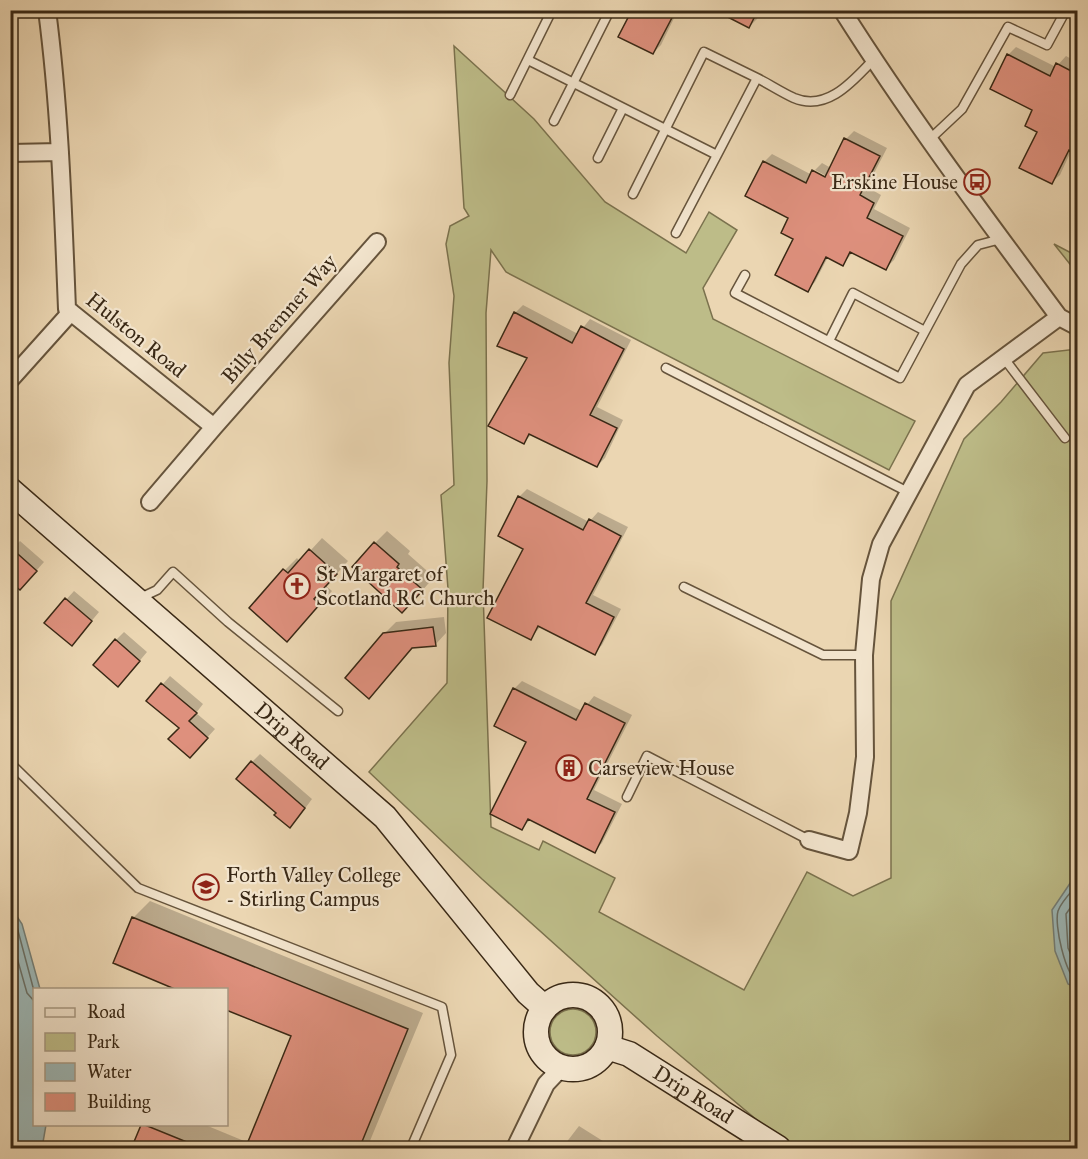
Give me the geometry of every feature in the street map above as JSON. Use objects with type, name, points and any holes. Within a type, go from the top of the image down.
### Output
[{"type":"street","name":"Hulston Road","points":[[47,10],[60,152],[67,309],[214,427]]},
{"type":"street","points":[[842,10],[873,60],[929,140],[1059,317],[1077,327]]},
{"type":"street","points":[[10,153],[60,152]]},
{"type":"street","name":"Billy Bremner Way","points":[[150,502],[377,242]]},
{"type":"street","points":[[10,380],[70,312]]},
{"type":"street","points":[[809,840],[849,851],[858,813],[865,756],[864,655],[871,579],[881,544],[967,385],[1059,317]]},
{"type":"street","name":"Drip Road","points":[[10,490],[138,599],[279,726],[385,817],[528,993],[545,1008]]},
{"type":"street","points":[[576,995],[598,1004],[605,1013],[610,1036],[601,1056],[593,1063],[572,1069],[561,1067],[547,1057],[537,1042],[536,1030],[538,1018],[545,1008],[554,1000],[576,995]]},
{"type":"street","name":"Drip Road","points":[[607,1047],[629,1054],[778,1149]]},
{"type":"street","points":[[515,1149],[546,1084],[561,1067]]},
{"type":"lane","points":[[510,96],[552,10]]},
{"type":"lane","points":[[554,121],[610,10]]},
{"type":"lane","points":[[929,140],[962,109],[1008,27],[1047,45],[1066,10]]},
{"type":"lane","points":[[633,194],[704,52],[796,99],[819,102],[837,94],[873,60]]},
{"type":"lane","points":[[528,60],[717,155]]},
{"type":"lane","points":[[676,233],[757,78]]},
{"type":"lane","points":[[598,158],[623,108]]},
{"type":"lane","points":[[745,275],[735,293],[900,378],[961,264],[978,244],[1002,239]]},
{"type":"lane","points":[[829,341],[853,293],[925,331]]},
{"type":"lane","points":[[1003,357],[1065,438]]},
{"type":"lane","points":[[666,368],[908,492]]},
{"type":"lane","points":[[138,599],[157,590],[173,572],[228,622],[338,711]]},
{"type":"lane","points":[[684,587],[823,656],[864,655]]},
{"type":"lane","points":[[627,797],[647,756],[809,840]]},
{"type":"lane","points":[[10,763],[138,888],[442,1007],[451,1055],[411,1149]]},
{"type":"green space","points":[[454,46],[534,119],[605,202],[686,253],[709,212],[737,230],[703,288],[713,319],[915,421],[889,470],[506,272],[491,250],[486,313],[487,481],[483,591],[491,827],[539,850],[543,841],[615,878],[599,912],[744,990],[807,872],[853,896],[891,878],[891,601],[964,439],[1001,402],[1043,353],[1077,349],[1077,1148],[799,1148],[776,1136],[657,1036],[482,879],[369,772],[447,683],[448,589],[441,495],[454,485],[449,363],[454,296],[446,244],[450,226],[469,216],[464,208]]},
{"type":"green space","points":[[1054,244],[1077,256],[1077,273]]},
{"type":"green space","points":[[573,1009],[589,1016],[596,1032],[589,1048],[573,1055],[557,1048],[550,1032],[557,1016]]},
{"type":"water","points":[[1077,578],[1077,644],[1071,597]]},
{"type":"water","points":[[1077,873],[1077,988],[1068,984],[1055,951],[1052,910]]},
{"type":"water","points":[[10,906],[22,924],[40,988],[33,988],[33,1126],[46,1126],[42,1148],[11,1148]]},
{"type":"building","points":[[632,10],[676,10],[653,54],[618,37]]},
{"type":"building","points":[[714,10],[758,10],[749,28]]},
{"type":"building","points":[[1007,54],[1050,76],[1056,63],[1077,74],[1077,154],[1069,150],[1052,184],[1019,168],[1037,132],[1025,126],[1032,110],[990,89]]},
{"type":"building","points":[[844,138],[880,156],[860,195],[874,203],[867,218],[903,236],[886,270],[850,252],[843,266],[826,257],[808,292],[775,275],[793,239],[781,233],[788,218],[745,196],[763,161],[806,183],[812,170],[825,177]]},
{"type":"building","points":[[514,312],[572,343],[581,326],[624,349],[590,415],[617,428],[597,467],[529,434],[524,444],[488,426],[527,358],[497,346]]},
{"type":"building","points":[[518,496],[583,530],[589,519],[621,536],[586,603],[614,617],[595,655],[538,626],[531,640],[487,618],[523,549],[498,536]]},
{"type":"building","points":[[374,542],[423,590],[402,613],[352,567]]},
{"type":"building","points":[[10,547],[37,571],[20,590],[10,582]]},
{"type":"building","name":"St Margaret of Scotland RC Church","points":[[309,549],[337,574],[314,599],[320,604],[287,642],[249,608],[283,569],[288,573]]},
{"type":"building","points":[[65,598],[92,621],[72,646],[44,623]]},
{"type":"building","points":[[433,627],[436,646],[412,648],[369,699],[345,678],[383,633]]},
{"type":"building","points":[[115,639],[140,661],[118,687],[93,665]]},
{"type":"building","points":[[161,683],[197,713],[189,721],[208,738],[190,758],[168,739],[179,728],[146,701]]},
{"type":"building","name":"Carseview House","points":[[513,688],[576,720],[585,703],[625,723],[587,799],[615,812],[595,853],[528,819],[522,830],[490,814],[526,742],[494,726]]},
{"type":"building","points":[[251,761],[305,808],[290,828],[236,779]]},
{"type":"building","points":[[132,917],[408,1029],[359,1149],[245,1149],[291,1036],[228,1011],[228,988],[172,988],[113,963]]},
{"type":"building","points":[[141,1126],[147,1126],[204,1149],[131,1149]]},
{"type":"place","name":"Erskine House","points":[[977,182]]},
{"type":"place","name":"St Margaret of Scotland RC Church","points":[[297,586]]},
{"type":"place","name":"Carseview House","points":[[569,768]]},
{"type":"place","name":"Forth Valley College - Stirling Campus","points":[[206,887]]}]
